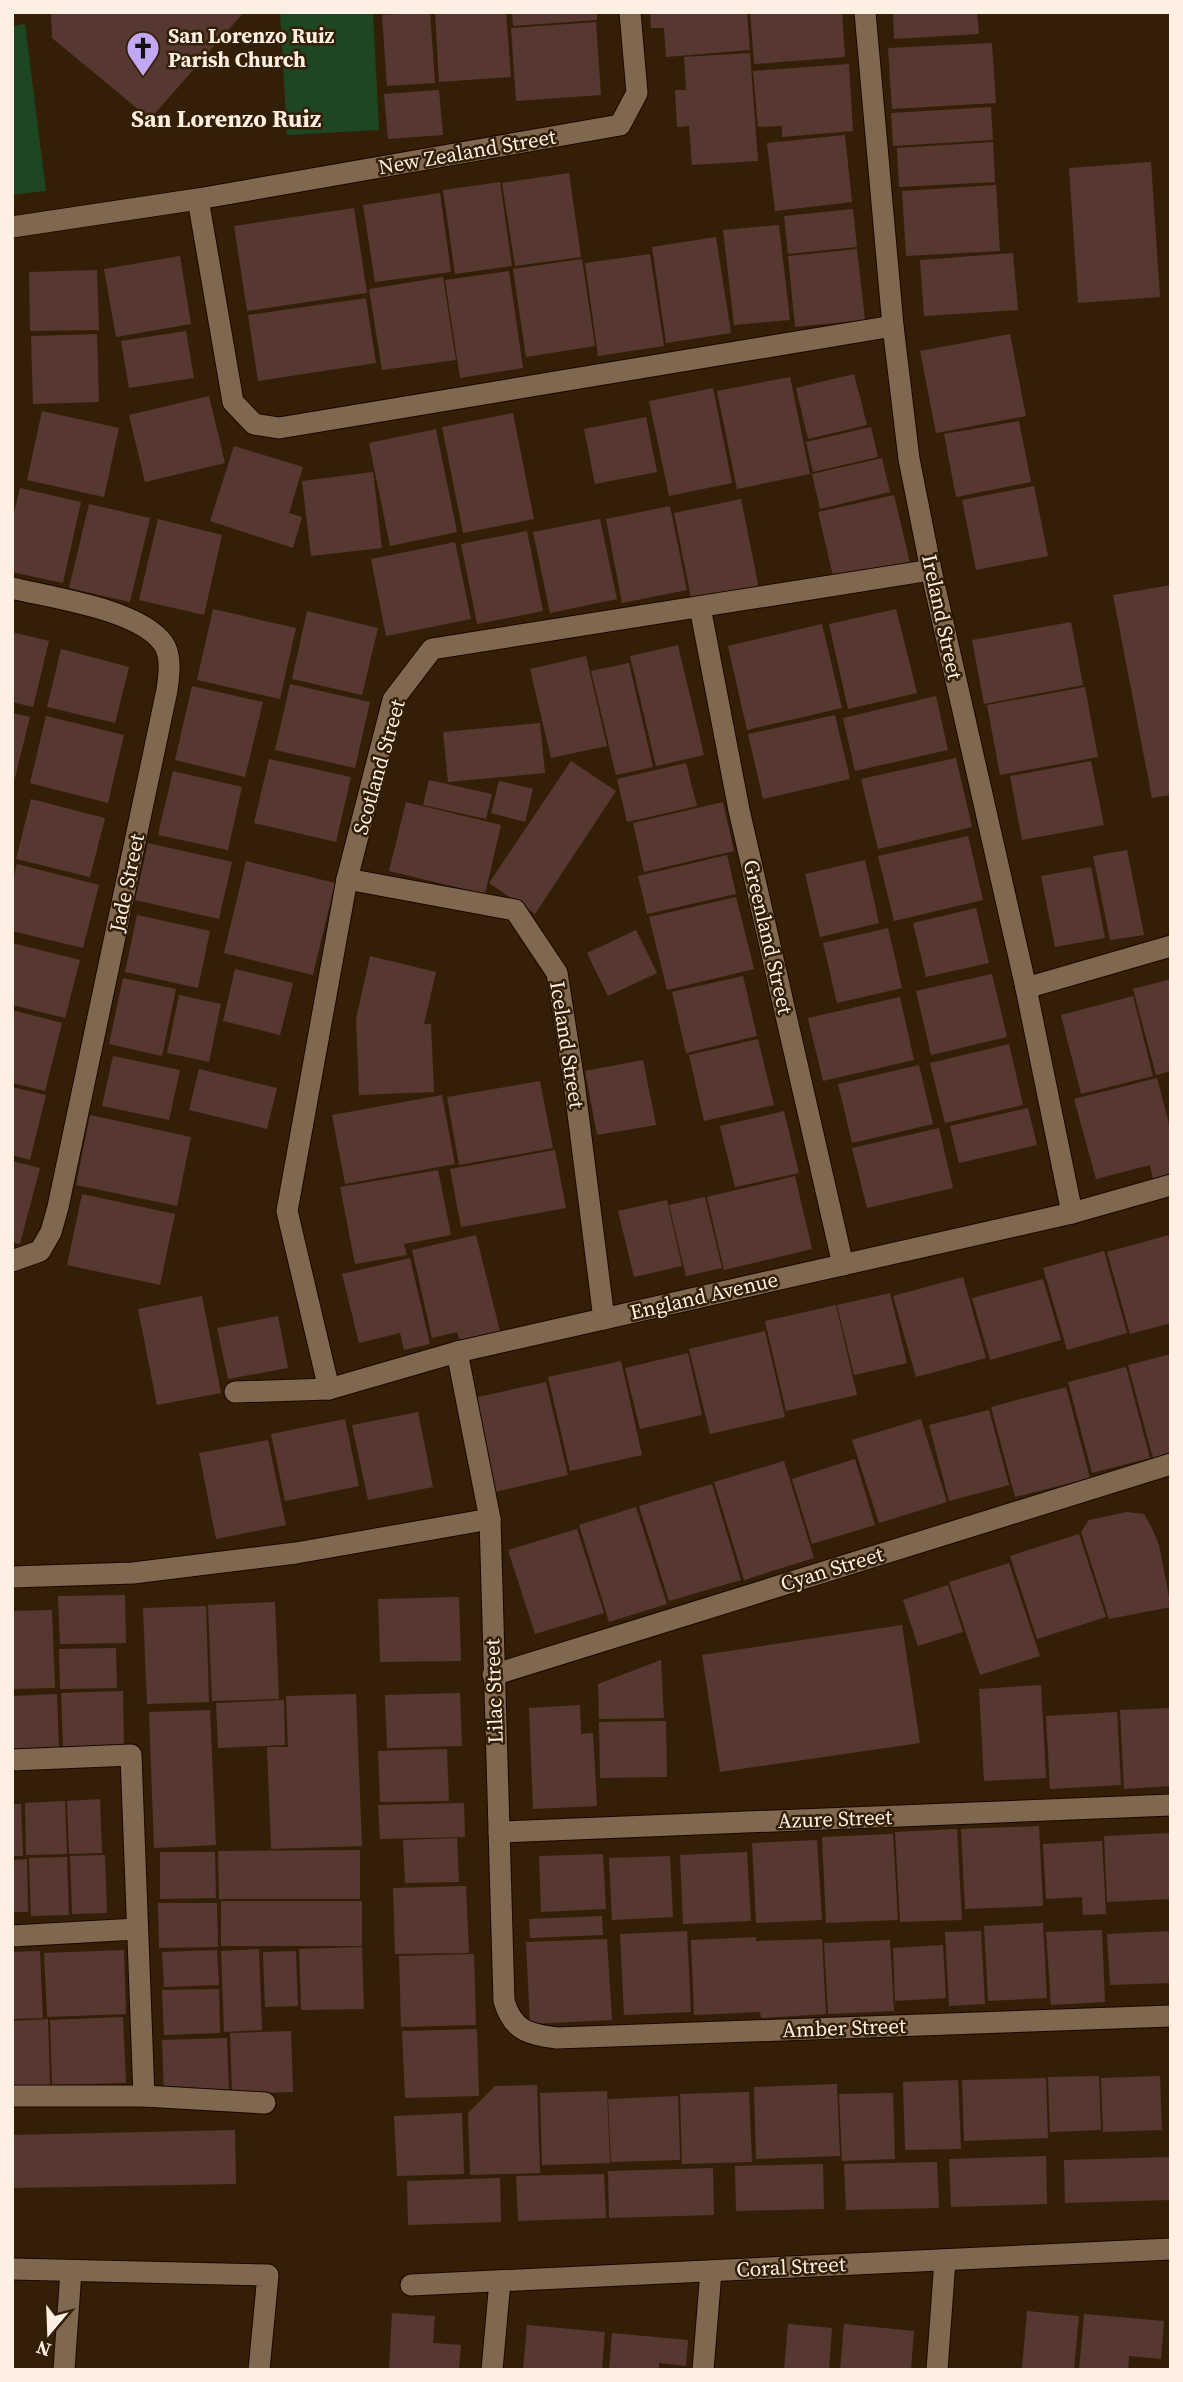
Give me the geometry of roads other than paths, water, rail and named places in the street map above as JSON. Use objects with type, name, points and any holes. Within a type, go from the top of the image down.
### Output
[{"type":"street","name":"New Zealand Street","points":[[198,199],[620,125],[637,93],[630,12]]},
{"type":"street","name":"Ireland Street","points":[[865,12],[893,327],[909,459],[931,570],[1026,988],[1072,1213]]},
{"type":"street","points":[[12,227],[198,199],[233,402],[254,424],[279,428],[893,327]]},
{"type":"street","name":"Scotland Street","points":[[329,1389],[287,1211],[347,879],[393,700],[432,649],[931,570]]},
{"type":"street","name":"Jade Street","points":[[12,588],[117,613],[145,627],[164,644],[169,667],[165,704],[58,1207],[51,1232],[40,1251],[12,1261]]},
{"type":"street","name":"Greenland Street","points":[[700,607],[739,810],[843,1265]]},
{"type":"street","name":"Iceland Street","points":[[347,879],[515,910],[556,973],[574,1082],[604,1319]]},
{"type":"street","points":[[1026,988],[1171,946]]},
{"type":"street","name":"England Avenue","points":[[234,1392],[329,1389],[457,1352],[1072,1213],[1171,1185]]},
{"type":"street","name":"Lilac Street","points":[[457,1352],[490,1520],[504,2001],[509,2017],[519,2029]]},
{"type":"street","name":"Cyan Street","points":[[494,1675],[1171,1464]]},
{"type":"street","points":[[12,1577],[147,1572],[296,1553],[490,1520]]},
{"type":"street","points":[[12,1760],[131,1755],[144,2096]]},
{"type":"street","name":"Azure Street","points":[[499,1832],[1171,1805]]},
{"type":"street","points":[[12,1936],[137,1929]]},
{"type":"street","name":"Amber Street","points":[[519,2029],[558,2038],[1171,2016]]},
{"type":"street","points":[[12,2096],[144,2096],[265,2103]]},
{"type":"street","name":"Coral Street","points":[[411,2286],[1171,2249]]},
{"type":"street","points":[[937,2370],[945,2260]]},
{"type":"street","points":[[12,2269],[268,2275],[260,2370]]},
{"type":"street","points":[[64,2370],[71,2271]]},
{"type":"street","points":[[703,2370],[712,2271]]},
{"type":"street","points":[[492,2370],[500,2281]]},
{"type":"place","name":"San Lorenzo Ruiz Parish Church","points":[[143,78]]},
{"type":"district","name":"San Lorenzo Ruiz","points":[[226,119]]}]
